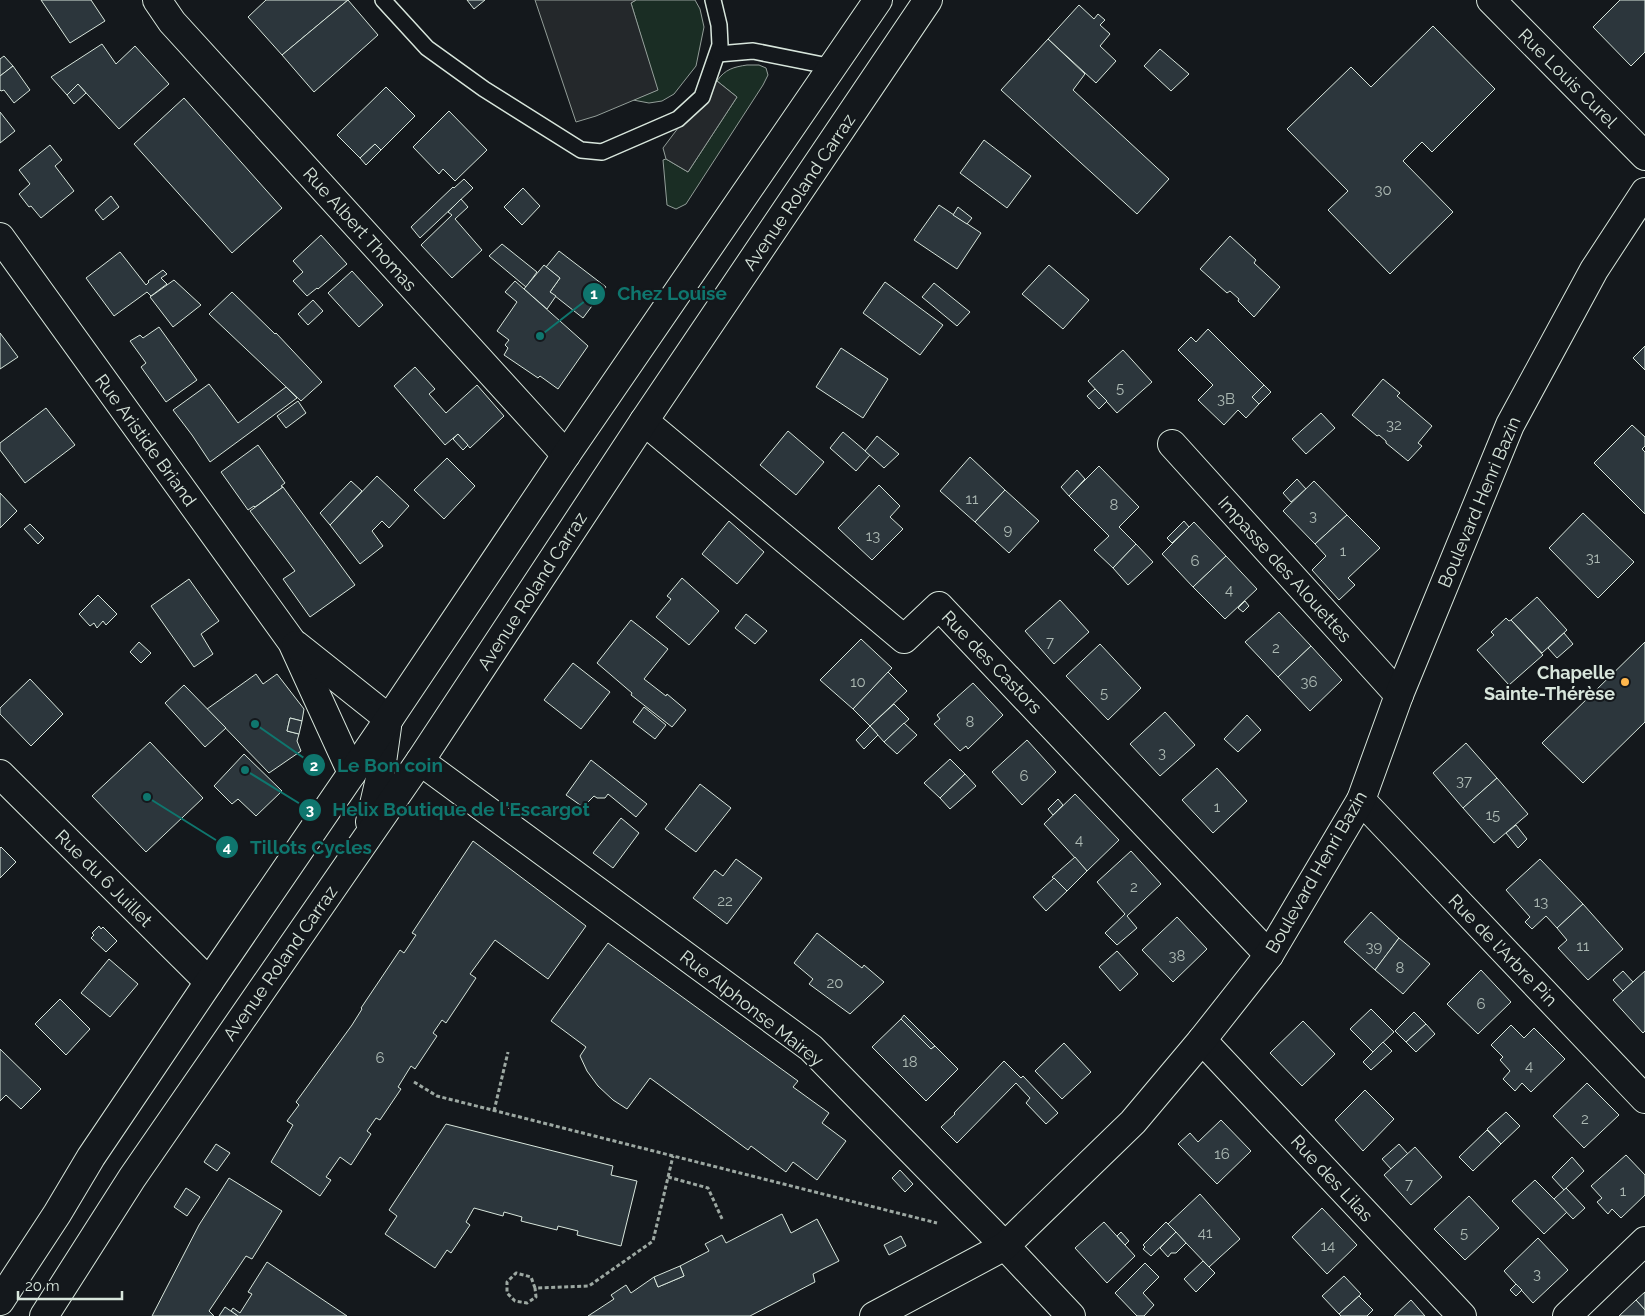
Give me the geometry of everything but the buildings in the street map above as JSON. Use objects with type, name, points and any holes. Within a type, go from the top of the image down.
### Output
[{"type":"street","name":"Rue Albert Thomas","points":[[157,0],[172,22],[566,455]]},
{"type":"street","points":[[0,1300],[91,1157],[209,982],[566,455],[878,0]]},
{"type":"street","name":"Avenue Roland Carraz","points":[[44,1316],[132,1178],[420,761],[644,421],[928,0]]},
{"type":"street","name":"Rue Louis Curel","points":[[1492,0],[1645,156]]},
{"type":"street","name":"Boulevard Henri Bazin","points":[[874,1316],[1005,1246],[1134,1122],[1269,955],[1361,800],[1399,695],[1510,424],[1594,270],[1645,192]]},
{"type":"street","name":"Rue Aristide Briand","points":[[0,237],[292,642],[352,773]]},
{"type":"street","name":"Rue des Castors","points":[[644,421],[904,639],[939,606],[1269,955]]},
{"type":"street","name":"Impasse des Alouettes","points":[[1172,444],[1399,695]]},
{"type":"street","name":"Rue Aristide Briand","points":[[292,642],[388,720]]},
{"type":"street","points":[[367,836],[379,783],[388,720]]},
{"type":"street","name":"Rue Alphonse Mairey","points":[[420,761],[811,1048],[977,1217],[1070,1316]]},
{"type":"street","name":"Rue du 6 Juillet","points":[[0,774],[209,982]]},
{"type":"street","name":"Rue de l'Arbre Pin","points":[[1361,800],[1645,1100]]},
{"type":"street","name":"Rue des Lilas","points":[[1202,1040],[1462,1316]]},
{"type":"street","points":[[0,1276],[56,1214]]},
{"type":"street","points":[[1567,1316],[1645,1241]]},
{"type":"lane","points":[[383,0],[427,48],[484,89],[580,150],[602,152],[678,119],[702,97],[720,45],[719,25],[712,0]]},
{"type":"lane","points":[[718,54],[753,51],[833,67]]},
{"type":"path","points":[[494,1111],[508,1052]]},
{"type":"path","points":[[414,1082],[437,1096],[942,1224],[977,1217]]},
{"type":"path","points":[[535,1288],[588,1286],[653,1242],[673,1156]]},
{"type":"path","points":[[668,1177],[708,1188],[723,1221]]},
{"type":"path","points":[[516,1273],[531,1277],[535,1288],[536,1297],[527,1303],[515,1301],[507,1292],[507,1282],[516,1273]]},
{"type":"green space","points":[[636,0],[695,0],[700,9],[704,27],[696,66],[674,94],[662,101],[649,103],[633,100],[657,90],[631,3]]},
{"type":"green space","points":[[747,65],[759,65],[766,68],[768,75],[763,85],[686,204],[676,209],[667,205],[663,160],[666,159],[688,172],[737,97],[717,81],[730,69]]},
{"type":"shaded area","points":[[535,0],[636,0],[631,3],[658,90],[596,116],[576,122]]},
{"type":"shaded area","points":[[717,81],[737,97],[688,172],[666,159],[663,148],[712,83]]},
{"type":"place","name":"Chez Louise","points":[[540,336]]},
{"type":"place","name":"Chapelle Sainte-Thérèse","points":[[1625,682]]},
{"type":"place","name":"Le Bon coin","points":[[255,724]]},
{"type":"place","name":"Helix Boutique de l'Escargot","points":[[245,770]]},
{"type":"place","name":"Tillots Cycles","points":[[147,797]]}]
